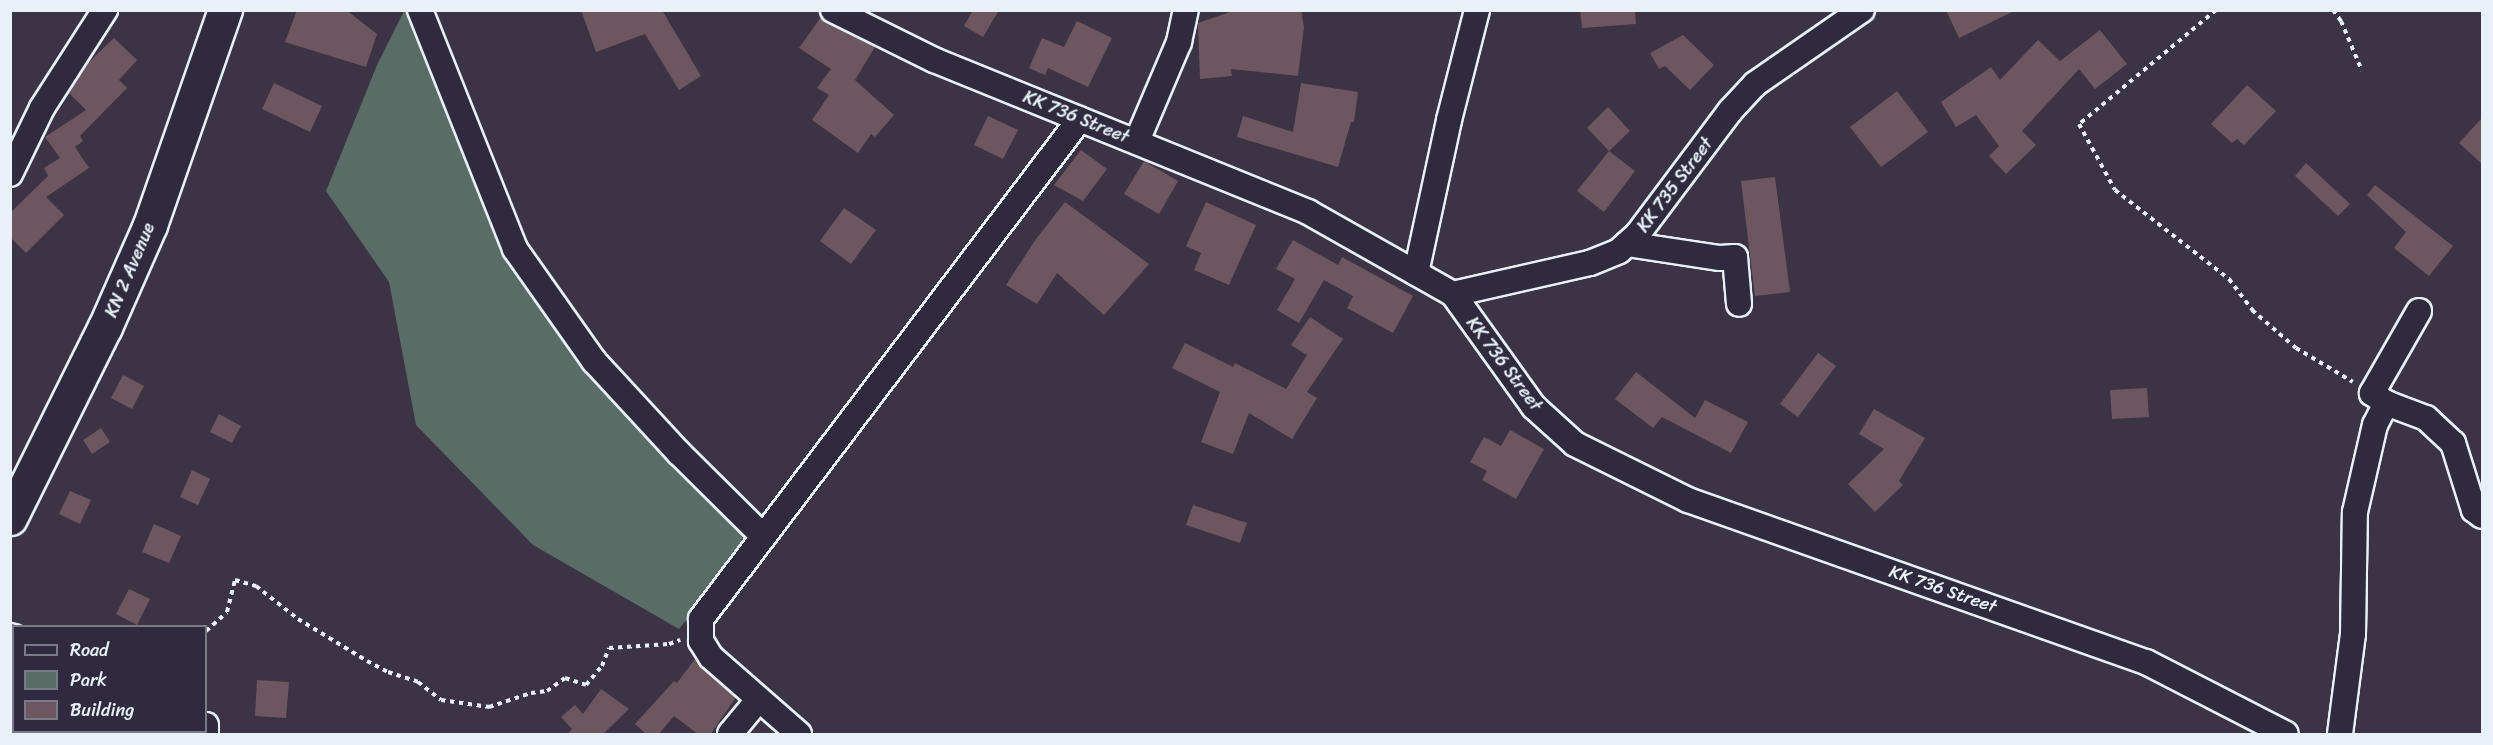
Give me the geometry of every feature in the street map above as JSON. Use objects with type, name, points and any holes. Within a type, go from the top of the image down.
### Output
[{"type":"main road","name":"KN 2 Avenue","points":[[10,518],[105,327],[150,225],[225,10]]},
{"type":"street","points":[[10,174],[42,108],[105,10]]},
{"type":"street","points":[[420,10],[514,249],[594,361],[679,453],[762,536]]},
{"type":"street","name":"KK 736 Street","points":[[833,10],[934,60],[1308,212],[1454,294],[1534,407],[1575,444],[1688,500],[2146,662],[2213,694],[2286,735]]},
{"type":"street","points":[[1137,141],[1179,42],[1186,10]]},
{"type":"street","points":[[1416,273],[1449,120],[1478,10]]},
{"type":"street","name":"KK 735 Street","points":[[1454,294],[1590,263],[1619,251],[1662,204],[1730,111],[1755,84],[1862,10]]},
{"type":"street","points":[[799,735],[711,657],[701,641],[701,619],[1080,119]]},
{"type":"street","points":[[1627,243],[1720,258],[1735,257],[1739,304]]},
{"type":"street","points":[[2340,735],[2353,634],[2355,512],[2379,398],[2419,311]]},
{"type":"street","points":[[2379,398],[2426,418],[2453,443],[2474,510],[2482,516]]},
{"type":"street","points":[[730,735],[759,699]]},
{"type":"path","points":[[2216,10],[2079,124],[2115,190],[2229,279],[2252,310],[2296,348],[2379,398]]},
{"type":"path","points":[[2333,10],[2342,21],[2362,71]]},
{"type":"path","points":[[207,630],[227,612],[235,580],[256,585],[298,619],[388,672],[418,681],[441,700],[489,707],[531,693],[547,691],[565,678],[586,685],[602,666],[609,648],[669,644],[683,639],[702,623]]},
{"type":"green space","points":[[404,11],[407,11],[428,45],[490,187],[502,253],[553,326],[652,438],[752,541],[679,629],[533,545],[416,425],[389,282],[326,191],[377,65]]},
{"type":"building","points":[[297,10],[346,10],[377,34],[366,67],[285,42]]},
{"type":"building","points":[[581,10],[662,10],[701,76],[679,90],[645,34],[596,52]]},
{"type":"building","points":[[973,10],[999,10],[983,37],[964,26]]},
{"type":"building","points":[[1236,10],[1301,10],[1304,27],[1298,76],[1231,69],[1232,76],[1200,79],[1198,23]]},
{"type":"building","points":[[1580,10],[1635,10],[1636,24],[1582,28]]},
{"type":"building","points":[[1946,10],[2016,10],[1959,38]]},
{"type":"building","points":[[821,17],[827,23],[875,47],[855,80],[894,115],[875,137],[871,134],[858,153],[812,120],[829,95],[817,88],[831,69],[799,48]]},
{"type":"building","points":[[1077,21],[1112,38],[1088,87],[1048,68],[1045,75],[1029,68],[1042,38],[1064,47]]},
{"type":"building","points":[[2100,30],[2127,64],[2095,89],[2079,69],[2022,131],[2036,145],[2006,174],[1989,156],[1999,146],[1976,115],[1956,127],[1941,102],[1991,67],[2000,80],[2038,40],[2060,61]]},
{"type":"building","points":[[1683,35],[1714,65],[1690,90],[1665,66],[1659,69],[1650,53]]},
{"type":"building","points":[[114,38],[137,60],[119,80],[127,88],[80,136],[83,141],[75,147],[89,168],[46,197],[64,215],[26,253],[10,237],[10,213],[48,176],[44,168],[60,158],[45,137],[86,110],[69,93],[88,63]]},
{"type":"building","points":[[274,83],[322,106],[310,132],[262,109]]},
{"type":"building","points":[[1301,83],[1358,92],[1354,122],[1351,122],[1338,167],[1237,137],[1243,116],[1293,132]]},
{"type":"building","points":[[2247,85],[2276,111],[2244,145],[2237,139],[2232,143],[2211,124]]},
{"type":"building","points":[[1897,91],[1928,132],[1881,167],[1850,127]]},
{"type":"building","points":[[1608,107],[1630,131],[1609,151],[1587,128]]},
{"type":"building","points":[[988,116],[1018,130],[1003,159],[974,145]]},
{"type":"building","points":[[2482,118],[2482,164],[2459,143]]},
{"type":"building","points":[[1081,150],[1107,169],[1083,201],[1054,185]]},
{"type":"building","points":[[1609,151],[1635,171],[1604,212],[1577,191]]},
{"type":"building","points":[[1144,161],[1178,181],[1159,214],[1124,194]]},
{"type":"building","points":[[2306,163],[2350,204],[2338,216],[2295,176]]},
{"type":"building","points":[[1775,177],[1790,292],[1755,296],[1741,181]]},
{"type":"building","points":[[2375,185],[2453,246],[2429,276],[2394,248],[2406,232],[2367,195]]},
{"type":"building","points":[[1065,202],[1149,264],[1104,315],[1057,273],[1037,304],[1006,285],[1036,239]]},
{"type":"building","points":[[1206,202],[1256,225],[1229,285],[1194,270],[1201,253],[1186,246]]},
{"type":"building","points":[[844,208],[876,230],[851,264],[820,241]]},
{"type":"building","points":[[1293,240],[1338,265],[1342,257],[1413,296],[1393,333],[1347,308],[1353,296],[1324,280],[1299,323],[1277,310],[1295,279],[1276,269]]},
{"type":"building","points":[[1310,317],[1343,339],[1307,392],[1317,398],[1292,439],[1249,413],[1233,454],[1201,442],[1220,392],[1172,368],[1185,343],[1233,367],[1235,363],[1286,389],[1307,355],[1291,345]]},
{"type":"building","points":[[1818,353],[1836,366],[1798,417],[1780,404]]},
{"type":"building","points":[[1636,372],[1695,418],[1705,400],[1748,422],[1731,453],[1662,417],[1653,428],[1615,399]]},
{"type":"building","points":[[123,375],[144,386],[132,409],[111,398]]},
{"type":"building","points":[[2147,388],[2149,417],[2112,419],[2110,390]]},
{"type":"building","points":[[1874,409],[1925,438],[1899,481],[1903,485],[1875,512],[1848,484],[1884,449],[1859,434]]},
{"type":"building","points":[[219,414],[241,426],[232,443],[210,432]]},
{"type":"building","points":[[101,428],[110,442],[92,454],[83,440]]},
{"type":"building","points":[[1510,430],[1544,449],[1516,499],[1482,480],[1487,471],[1470,462],[1484,437],[1501,446]]},
{"type":"building","points":[[192,470],[210,479],[198,505],[180,497]]},
{"type":"building","points":[[70,491],[91,500],[80,524],[59,514]]},
{"type":"building","points":[[1193,505],[1247,523],[1240,543],[1186,525]]},
{"type":"building","points":[[154,524],[181,536],[169,563],[142,552]]},
{"type":"building","points":[[129,589],[150,599],[137,625],[116,614]]},
{"type":"building","points":[[695,659],[736,697],[710,735],[699,735],[674,716],[658,735],[647,735],[635,724],[674,681],[677,683]]},
{"type":"building","points":[[257,680],[289,682],[286,718],[255,716]]},
{"type":"building","points":[[601,689],[629,709],[602,735],[567,735],[572,729],[561,717],[575,705],[583,714]]}]
